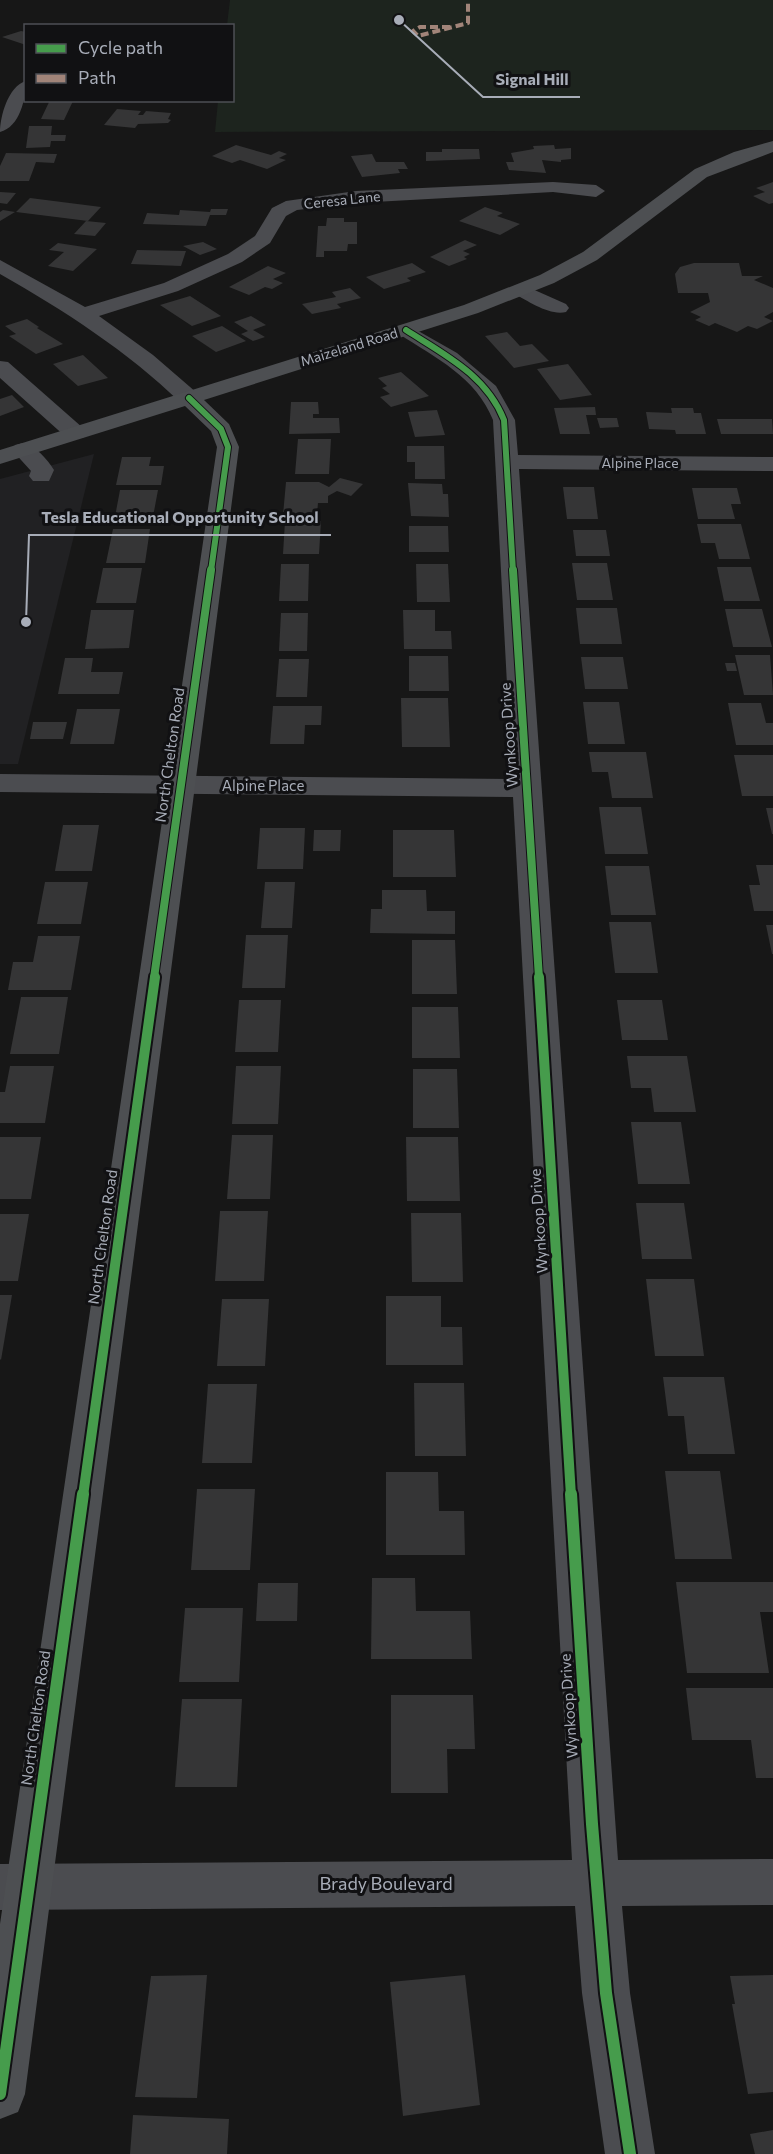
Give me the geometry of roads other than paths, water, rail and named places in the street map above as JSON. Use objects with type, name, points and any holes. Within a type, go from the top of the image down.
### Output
[{"type":"main road","name":"Maizeland Road","points":[[0,457],[406,330],[521,290],[590,256],[701,173],[740,156],[773,146]]},
{"type":"main road","name":"North Chelton Road","points":[[0,2094],[14,1887],[181,785],[228,447],[221,429],[189,398]]},
{"type":"street","points":[[0,127],[13,110],[18,95],[24,88]]},
{"type":"street","name":"Ceresa Lane","points":[[86,314],[171,287],[235,258],[255,247],[263,239],[279,212],[293,205],[347,198],[553,187],[596,191]]},
{"type":"street","name":"North Chelton Road","points":[[2,268],[86,314],[171,380],[189,398]]},
{"type":"street","points":[[521,290],[560,308]]},
{"type":"street","name":"Wynkoop Drive","points":[[406,330],[466,370],[493,394],[504,420],[596,1883],[606,1994],[630,2154]]},
{"type":"street","points":[[0,367],[75,433]]},
{"type":"street","points":[[23,450],[43,470],[41,476]]},
{"type":"street","name":"Alpine Place","points":[[507,462],[773,464]]},
{"type":"street","name":"Alpine Place","points":[[0,783],[527,788]]},
{"type":"street","name":"Brady Boulevard","points":[[14,1887],[773,1882]]},
{"type":"place","name":"Signal Hill","points":[[399,20]]},
{"type":"place","name":"Tesla Educational Opportunity School","points":[[26,622]]}]
